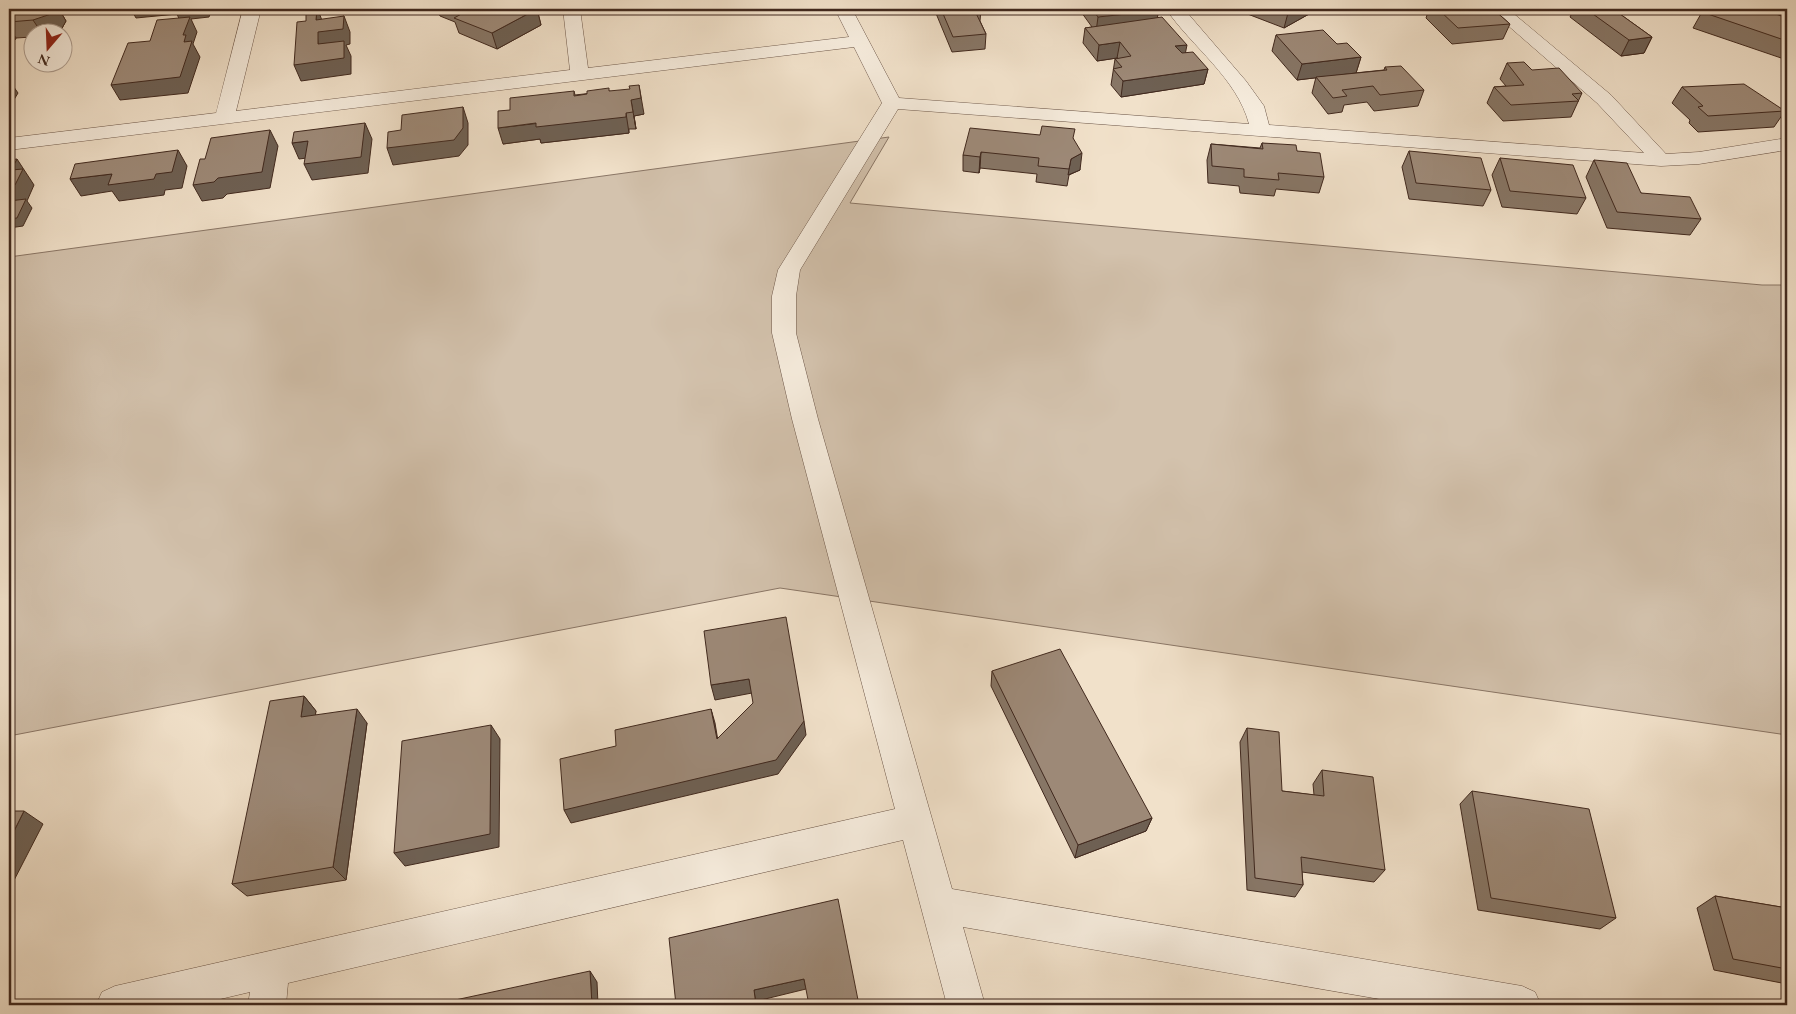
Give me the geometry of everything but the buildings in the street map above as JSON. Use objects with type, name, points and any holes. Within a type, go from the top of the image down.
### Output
[{"type":"street","points":[[225,117],[252,9]]},
{"type":"street","points":[[571,9],[580,74]]},
{"type":"street","points":[[844,9],[892,103]]},
{"type":"street","points":[[1175,9],[1239,85],[1254,106],[1260,129]]},
{"type":"street","points":[[1498,9],[1593,88],[1635,128],[1661,160]]},
{"type":"street","points":[[9,144],[859,41]]},
{"type":"street","points":[[892,103],[1661,160],[1699,158],[1787,144]]},
{"type":"street","points":[[892,103],[789,270],[784,296],[784,333],[805,419],[966,1005]]},
{"type":"street","points":[[115,1005],[914,821]]},
{"type":"street","points":[[939,905],[1522,1005]]},
{"type":"street","points":[[267,1005],[271,968]]},
{"type":"shaded area","points":[[889,137],[850,203],[1762,285],[1787,285],[1787,735],[780,588],[9,736],[9,257]]}]
